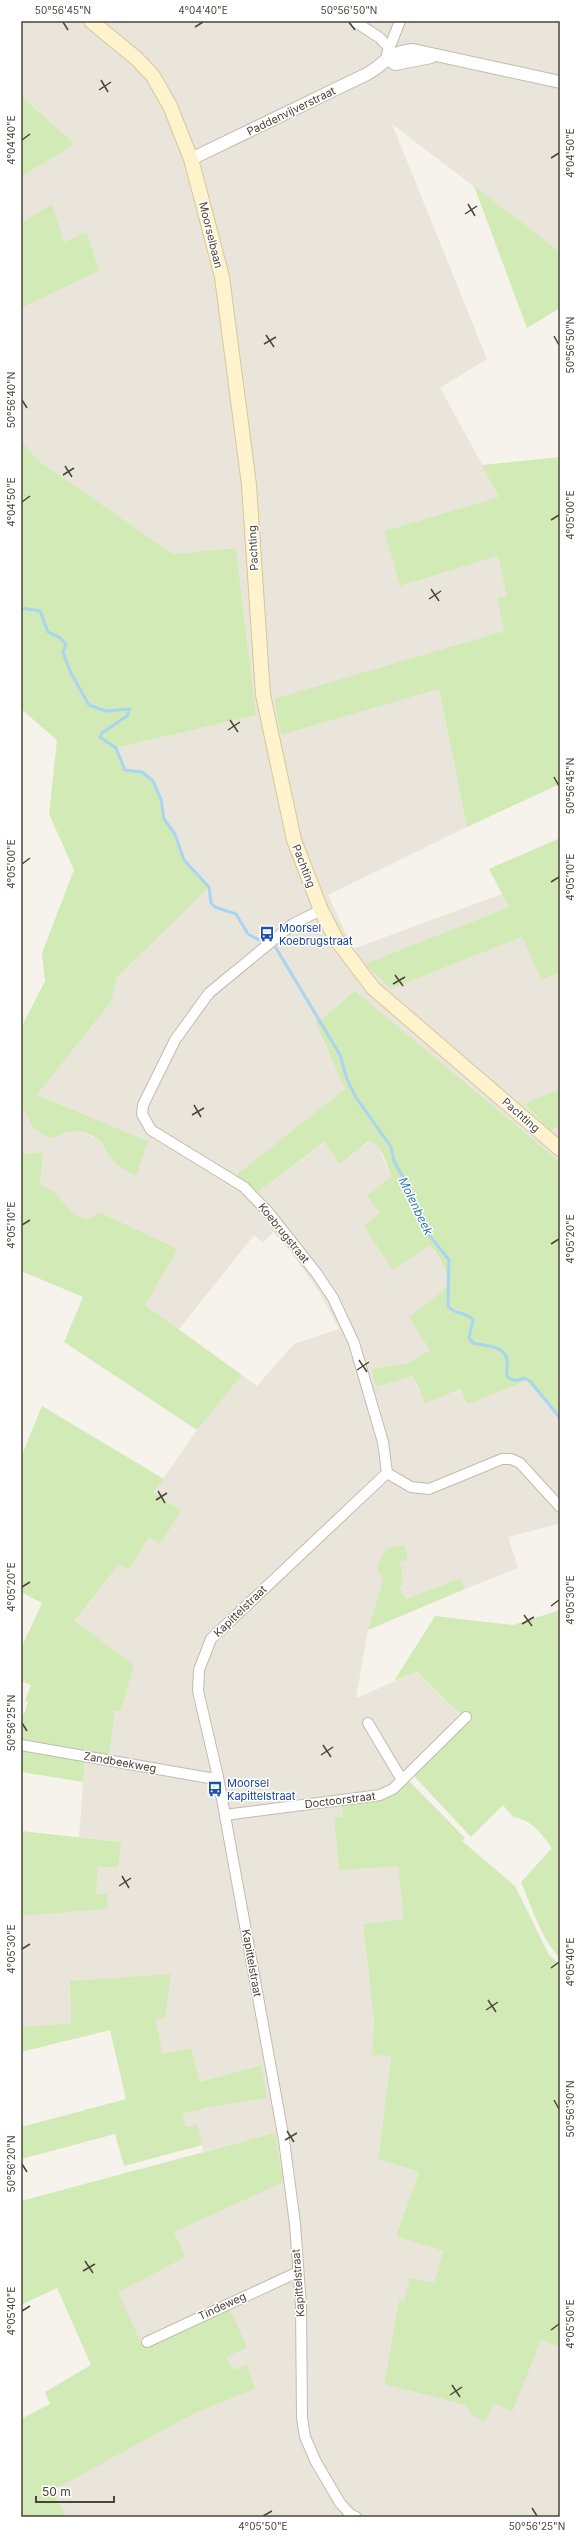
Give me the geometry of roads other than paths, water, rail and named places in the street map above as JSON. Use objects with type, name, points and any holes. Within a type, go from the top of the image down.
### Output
[{"type":"main road","name":"Moorselbaan","points":[[91,21],[138,59],[153,76],[170,106],[191,159],[222,277],[249,485]]},
{"type":"main road","name":"Pachting","points":[[249,485],[263,694],[294,840],[321,910],[336,939],[373,988],[560,1149]]},
{"type":"street","points":[[354,21],[380,38],[395,64],[442,56],[560,82]]},
{"type":"street","points":[[388,53],[400,21]]},
{"type":"street","name":"Paddenvijverstraat","points":[[191,159],[367,74],[380,67],[388,53]]},
{"type":"street","name":"Koebrugstraat","points":[[321,910],[293,924],[209,993],[175,1040],[143,1105],[142,1114],[151,1130],[244,1187],[268,1213],[318,1274],[333,1298],[356,1349],[383,1442],[387,1473]]},
{"type":"street","points":[[387,1473],[411,1487],[429,1489],[502,1459],[511,1459],[520,1463],[560,1507]]},
{"type":"street","name":"Kapittelstraat","points":[[350,2516],[316,2462],[305,2437],[302,2418],[302,2354],[298,2272],[282,2128],[218,1777],[198,1691],[199,1670],[211,1639],[387,1473]]},
{"type":"street","name":"Doctoorstraat","points":[[225,1815],[380,1795],[393,1789],[466,1717]]},
{"type":"street","points":[[368,1723],[402,1780]]},
{"type":"street","name":"Zandbeekweg","points":[[21,1745],[209,1778],[218,1777]]},
{"type":"street","name":"Tindeweg","points":[[147,2342],[298,2272]]},
{"type":"waterway","name":"Molenbeek","points":[[21,608],[40,611],[48,632],[59,637],[66,644],[63,653],[71,673],[89,705],[106,711],[130,709],[127,716],[102,733],[100,737],[116,748],[125,770],[142,772],[153,781],[161,799],[164,819],[175,834],[184,860],[209,887],[211,903],[215,907],[236,914],[248,934],[259,940]]},
{"type":"waterway","name":"Molenbeek","points":[[276,948],[340,1055],[347,1079],[355,1096],[391,1147],[394,1161],[411,1192],[430,1236],[449,1260],[448,1306],[453,1311],[467,1315],[473,1320],[469,1338],[473,1343],[493,1347],[502,1351],[507,1359],[507,1376],[513,1380],[524,1378],[530,1381],[560,1418]]},
{"type":"place","name":"Moorsel Koebrugstraat","points":[[267,934]]},
{"type":"place","name":"Moorsel Kapittelstraat","points":[[215,1789]]}]
